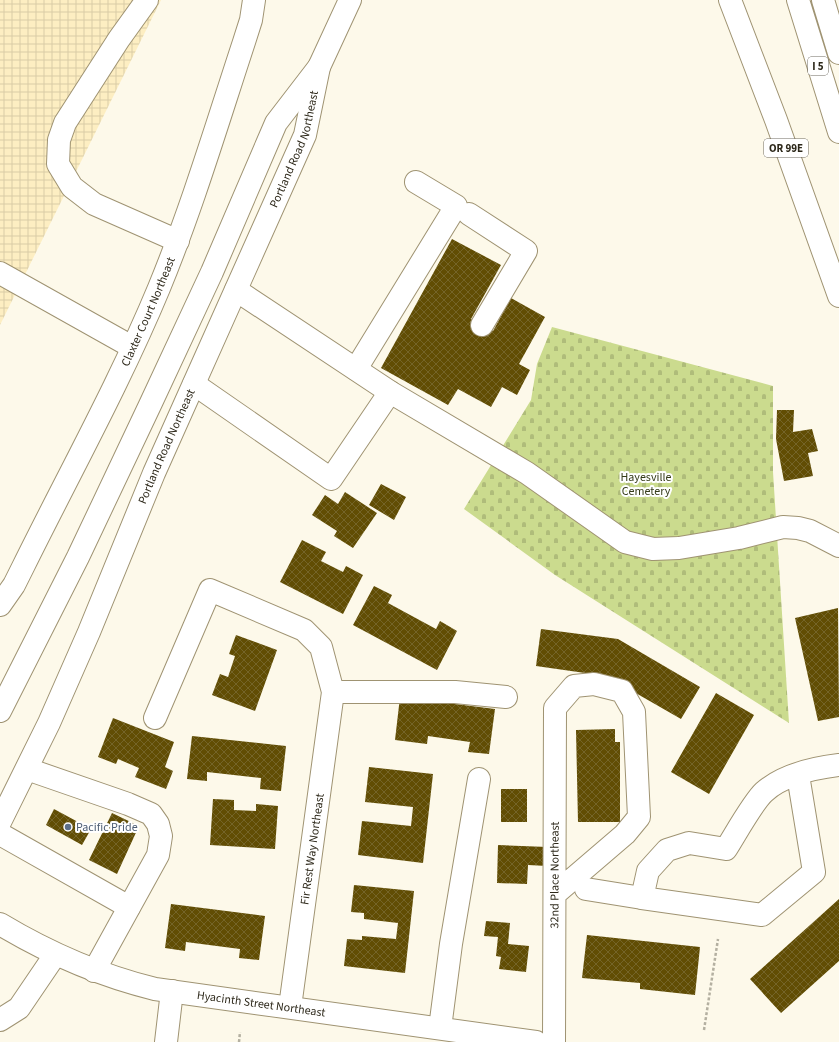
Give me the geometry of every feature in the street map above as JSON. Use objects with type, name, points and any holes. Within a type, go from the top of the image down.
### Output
[{"type":"main road","points":[[147,0],[119,39],[65,123],[59,140],[58,164],[72,187],[94,204],[178,241]]},
{"type":"main road","name":"Claxter Court Northeast","points":[[0,605],[17,578],[132,347],[159,288],[178,241],[244,42],[251,20],[254,0]]},
{"type":"main road","name":"Portland Road Northeast","points":[[0,711],[78,557],[150,405],[212,272],[276,123],[319,67],[350,0]]},
{"type":"main road","name":"OR 99E","points":[[730,0],[776,120],[839,296]]},
{"type":"main road","name":"I 5","points":[[798,0],[839,132]]},
{"type":"main road","name":"I 5","points":[[823,0],[839,53]]},
{"type":"main road","name":"Portland Road Northeast","points":[[0,822],[86,639],[154,473],[305,135],[319,67]]},
{"type":"main road","points":[[356,369],[456,206],[416,182]]},
{"type":"main road","points":[[469,214],[526,251],[482,325]]},
{"type":"main road","points":[[0,273],[132,347]]},
{"type":"main road","points":[[236,290],[390,392],[527,473],[626,542],[653,549],[679,548],[739,538],[783,527],[798,528],[810,531],[839,546]]},
{"type":"main road","points":[[194,384],[331,479],[390,392]]},
{"type":"main road","points":[[156,718],[210,590],[304,630],[321,646],[333,692],[455,692],[506,697]]},
{"type":"main road","name":"32nd Place Northeast","points":[[554,1042],[556,708],[574,686],[594,684],[622,691],[634,712],[639,817],[625,834],[555,894]]},
{"type":"main road","name":"Fir Rest Way Northeast","points":[[290,1007],[333,692]]},
{"type":"main road","points":[[642,898],[648,871],[667,850],[690,843],[726,849],[763,793],[777,782],[819,768],[839,765]]},
{"type":"main road","points":[[26,769],[128,804],[151,814],[158,824],[161,836],[158,855],[94,971]]},
{"type":"main road","points":[[586,889],[762,914],[814,872],[798,775]]},
{"type":"main road","points":[[440,1028],[451,944],[479,779]]},
{"type":"main road","points":[[0,834],[129,907]]},
{"type":"main road","name":"Hyacinth Street Northeast","points":[[0,924],[55,955],[94,971],[131,983],[172,991],[536,1042]]},
{"type":"main road","points":[[0,1020],[19,1008],[55,955]]},
{"type":"main road","points":[[166,1042],[172,991]]},
{"type":"path","points":[[704,1030],[718,939]]},
{"type":"path","points":[[239,1042],[240,1032]]},
{"type":"shaded area","points":[[0,0],[161,0],[0,325]]},
{"type":"green space","name":"Hayesville Cemetery","points":[[552,327],[773,386],[773,472],[789,723],[555,575],[464,509],[531,400],[537,364]]},
{"type":"building","points":[[452,239],[501,265],[471,319],[493,331],[511,298],[545,317],[519,364],[530,370],[517,395],[502,387],[491,407],[458,389],[448,405],[381,368]]},
{"type":"building","points":[[777,410],[794,410],[793,432],[812,429],[818,451],[808,453],[813,476],[784,481],[776,439]]},
{"type":"building","points":[[381,484],[406,497],[394,520],[369,505]]},
{"type":"building","points":[[345,492],[377,513],[353,548],[334,536],[337,531],[312,515],[325,495],[338,504]]},
{"type":"building","points":[[302,540],[326,552],[321,561],[343,572],[346,566],[363,575],[343,614],[280,582]]},
{"type":"building","points":[[374,586],[392,595],[388,603],[436,629],[440,621],[457,631],[437,670],[353,625]]},
{"type":"building","points":[[838,608],[839,717],[818,721],[795,618]]},
{"type":"building","points":[[541,629],[618,639],[700,687],[681,719],[606,676],[536,666]]},
{"type":"building","points":[[236,635],[277,650],[255,711],[212,695],[220,674],[228,677],[235,656],[229,654]]},
{"type":"building","points":[[716,693],[754,715],[709,794],[671,772]]},
{"type":"building","points":[[400,697],[495,709],[489,754],[468,752],[470,742],[428,736],[427,744],[395,740]]},
{"type":"building","points":[[113,718],[174,742],[165,767],[173,771],[166,789],[135,777],[139,768],[118,759],[116,764],[98,757]]},
{"type":"building","points":[[615,729],[615,742],[620,742],[620,822],[578,822],[576,730]]},
{"type":"building","points":[[192,736],[286,746],[281,791],[260,789],[261,778],[207,772],[207,781],[187,779]]},
{"type":"building","points":[[369,767],[433,774],[423,863],[358,855],[362,821],[411,826],[413,807],[365,802]]},
{"type":"building","points":[[501,789],[527,789],[527,822],[501,822]]},
{"type":"building","points":[[213,799],[234,800],[234,810],[256,811],[256,804],[278,806],[275,849],[210,845]]},
{"type":"building","name":"Pacific Pride","points":[[54,809],[91,829],[82,845],[46,825]]},
{"type":"building","points":[[112,813],[139,826],[117,874],[89,860]]},
{"type":"building","points":[[498,845],[548,847],[547,866],[528,865],[527,884],[497,883]]},
{"type":"building","points":[[354,885],[414,891],[405,973],[344,966],[347,939],[362,940],[362,936],[396,939],[398,923],[364,919],[364,913],[351,912]]},
{"type":"building","points":[[839,899],[839,961],[781,1013],[750,979]]},
{"type":"building","points":[[171,904],[265,916],[259,960],[239,958],[240,949],[186,942],[185,951],[165,948]]},
{"type":"building","points":[[486,921],[510,923],[508,944],[529,946],[526,972],[499,969],[501,957],[496,956],[498,937],[484,936]]},
{"type":"building","points":[[587,935],[700,947],[695,995],[640,989],[640,983],[582,978]]},
{"type":"place","name":"Pacific Pride","points":[[68,827]]}]
